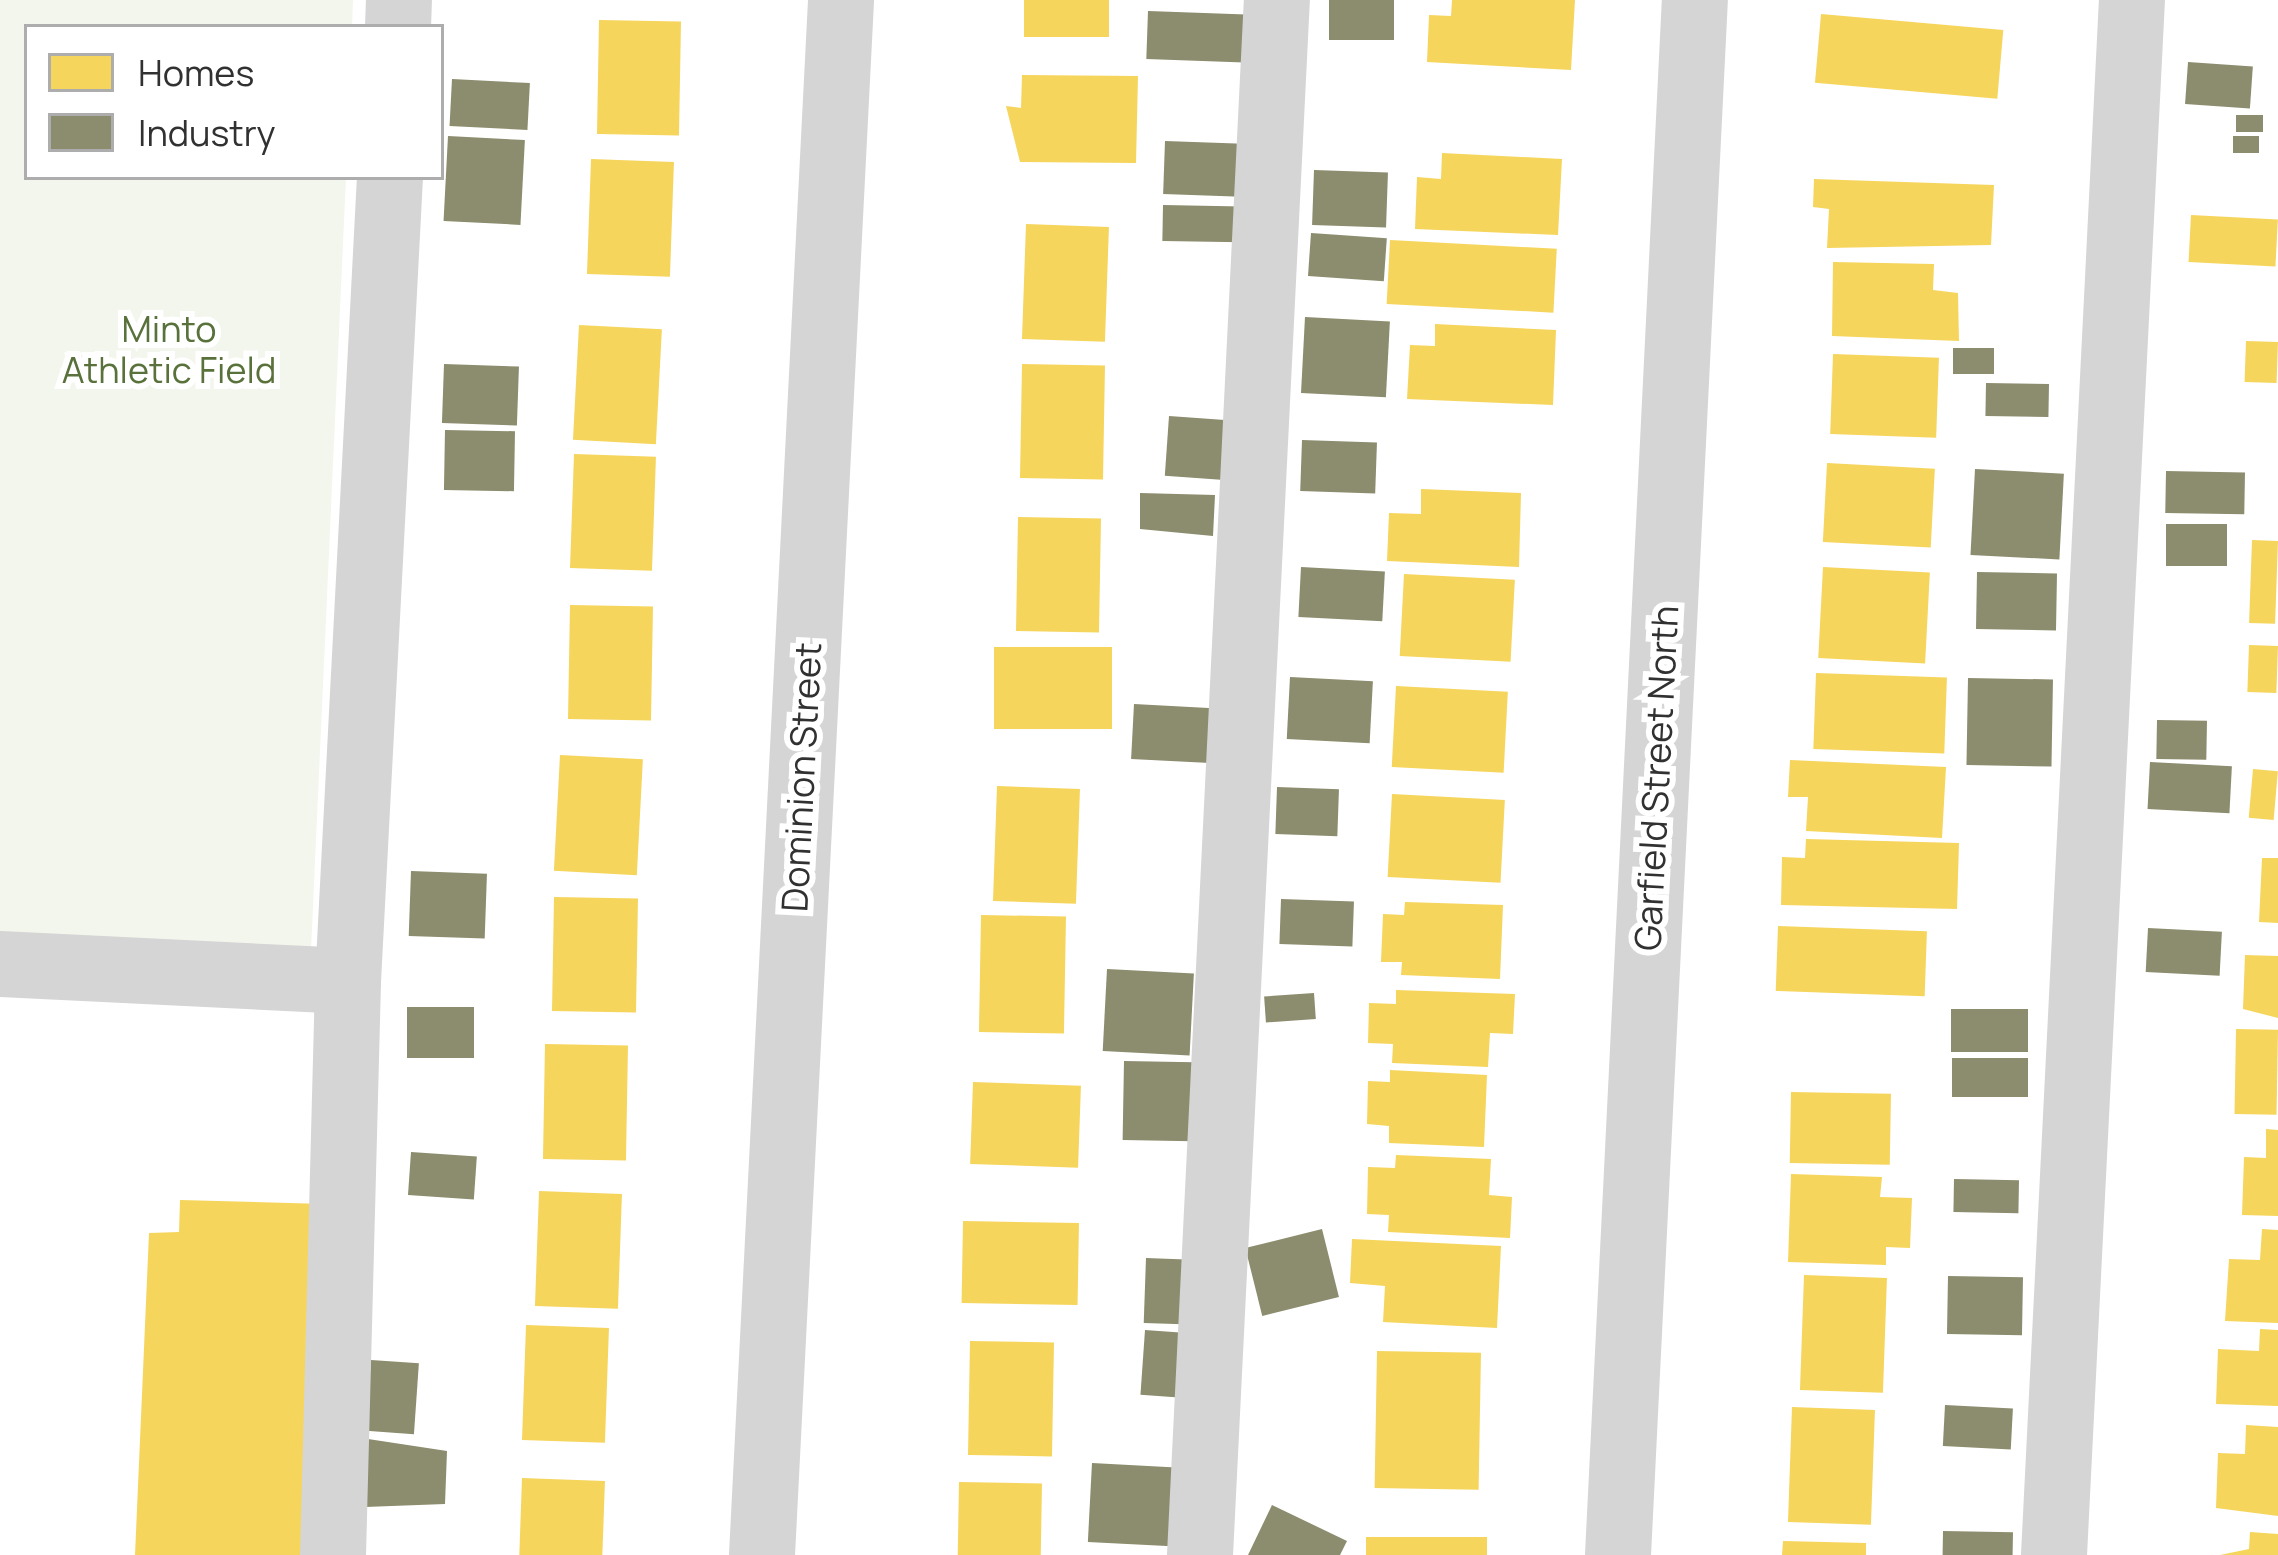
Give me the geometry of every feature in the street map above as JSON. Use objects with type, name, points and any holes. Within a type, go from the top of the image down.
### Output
[{"type":"street","name":"Dominion Street","points":[[762,1555],[841,0]]},
{"type":"street","points":[[1200,1555],[1277,0]]},
{"type":"street","name":"Garfield Street North","points":[[1618,1555],[1695,0]]},
{"type":"street","points":[[2054,1555],[2132,0]]},
{"type":"street","points":[[333,1555],[348,981],[390,180]]},
{"type":"street","points":[[0,964],[348,981]]},
{"type":"green space","name":"Minto Athletic Field","points":[[0,0],[353,0],[352,24],[24,24],[24,180],[346,180],[311,950],[0,935]]},
{"type":"building: Homes","points":[[1024,0],[1109,0],[1109,37],[1024,37]]},
{"type":"building: Homes","points":[[1452,0],[1575,0],[1571,70],[1427,62],[1429,15],[1451,16]]},
{"type":"building: Homes","points":[[1821,14],[2003,30],[1997,99],[1815,83]]},
{"type":"building: Homes","points":[[599,20],[681,21],[679,135],[597,134]]},
{"type":"building: Homes","points":[[1022,75],[1138,76],[1136,163],[1020,162],[1006,106],[1021,108]]},
{"type":"building: Homes","points":[[1442,153],[1562,159],[1558,235],[1415,229],[1417,177],[1441,179]]},
{"type":"building: Homes","points":[[591,159],[674,162],[670,277],[587,274]]},
{"type":"building: Homes","points":[[1814,179],[1994,185],[1991,245],[1827,248],[1829,209],[1813,207]]},
{"type":"building: Homes","points":[[2191,215],[2278,220],[2275,266],[2189,262]]},
{"type":"building: Homes","points":[[1026,224],[1109,227],[1105,342],[1022,339]]},
{"type":"building: Homes","points":[[1390,240],[1557,249],[1553,313],[1387,304]]},
{"type":"building: Homes","points":[[1833,262],[1934,264],[1933,290],[1958,293],[1959,341],[1832,336]]},
{"type":"building: Homes","points":[[1435,324],[1556,330],[1553,405],[1407,399],[1410,345],[1435,346]]},
{"type":"building: Homes","points":[[579,325],[662,329],[656,444],[573,440]]},
{"type":"building: Homes","points":[[2246,341],[2278,342],[2277,383],[2245,382]]},
{"type":"building: Homes","points":[[1833,354],[1939,358],[1936,438],[1830,434]]},
{"type":"building: Homes","points":[[1022,364],[1105,365],[1103,479],[1020,478]]},
{"type":"building: Homes","points":[[574,454],[656,457],[652,571],[570,568]]},
{"type":"building: Homes","points":[[1827,463],[1935,469],[1931,548],[1823,542]]},
{"type":"building: Homes","points":[[1421,489],[1521,493],[1519,567],[1387,561],[1389,513],[1421,514]]},
{"type":"building: Homes","points":[[1018,517],[1101,518],[1099,632],[1016,631]]},
{"type":"building: Homes","points":[[2252,540],[2278,541],[2275,624],[2249,623]]},
{"type":"building: Homes","points":[[1823,567],[1930,573],[1925,663],[1818,658]]},
{"type":"building: Homes","points":[[1404,574],[1515,580],[1511,662],[1400,656]]},
{"type":"building: Homes","points":[[570,605],[653,606],[651,720],[568,719]]},
{"type":"building: Homes","points":[[2249,645],[2278,646],[2276,693],[2247,692]]},
{"type":"building: Homes","points":[[994,647],[1112,647],[1112,729],[994,729]]},
{"type":"building: Homes","points":[[1816,673],[1947,678],[1944,754],[1813,749]]},
{"type":"building: Homes","points":[[1396,686],[1508,692],[1504,773],[1392,767]]},
{"type":"building: Homes","points":[[560,755],[643,759],[637,875],[554,871]]},
{"type":"building: Homes","points":[[1790,760],[1946,767],[1942,838],[1806,831],[1808,797],[1788,797]]},
{"type":"building: Homes","points":[[2253,769],[2278,771],[2274,820],[2249,818]]},
{"type":"building: Homes","points":[[997,786],[1080,789],[1076,904],[993,901]]},
{"type":"building: Homes","points":[[1392,794],[1505,800],[1501,883],[1388,877]]},
{"type":"building: Homes","points":[[1806,839],[1959,843],[1957,909],[1781,905],[1782,857],[1805,858]]},
{"type":"building: Homes","points":[[2262,858],[2278,858],[2278,923],[2259,922]]},
{"type":"building: Homes","points":[[554,897],[638,898],[636,1012],[552,1011]]},
{"type":"building: Homes","points":[[1405,902],[1503,905],[1500,979],[1401,975],[1402,962],[1381,962],[1383,914],[1404,915]]},
{"type":"building: Homes","points":[[981,915],[1066,916],[1064,1033],[979,1032]]},
{"type":"building: Homes","points":[[1778,926],[1927,931],[1925,996],[1776,991]]},
{"type":"building: Homes","points":[[2245,955],[2278,956],[2278,1018],[2243,1009]]},
{"type":"building: Homes","points":[[1396,990],[1515,994],[1513,1034],[1490,1033],[1488,1067],[1392,1063],[1393,1044],[1368,1043],[1369,1003],[1396,1004]]},
{"type":"building: Homes","points":[[2236,1029],[2278,1030],[2277,1115],[2235,1114]]},
{"type":"building: Homes","points":[[545,1044],[628,1045],[626,1160],[543,1159]]},
{"type":"building: Homes","points":[[1390,1070],[1487,1075],[1484,1147],[1389,1143],[1389,1126],[1367,1124],[1368,1081],[1390,1082]]},
{"type":"building: Homes","points":[[973,1082],[1081,1086],[1078,1168],[970,1164]]},
{"type":"building: Homes","points":[[1791,1092],[1891,1094],[1890,1165],[1790,1163]]},
{"type":"building: Homes","points":[[2266,1129],[2278,1130],[2278,1216],[2242,1215],[2244,1157],[2266,1158]]},
{"type":"building: Homes","points":[[1396,1155],[1491,1159],[1489,1195],[1512,1197],[1510,1238],[1388,1232],[1389,1215],[1367,1214],[1368,1167],[1395,1168]]},
{"type":"building: Homes","points":[[1791,1174],[1882,1177],[1880,1197],[1912,1198],[1910,1248],[1886,1247],[1886,1265],[1788,1262]]},
{"type":"building: Homes","points":[[539,1191],[622,1194],[618,1309],[535,1306]]},
{"type":"building: Homes","points":[[180,1200],[325,1204],[309,1555],[135,1555],[149,1233],[179,1232]]},
{"type":"building: Homes","points":[[963,1221],[1079,1223],[1078,1305],[962,1303]]},
{"type":"building: Homes","points":[[2262,1229],[2278,1230],[2278,1323],[2225,1321],[2229,1259],[2260,1260]]},
{"type":"building: Homes","points":[[1352,1239],[1501,1246],[1497,1328],[1383,1322],[1385,1286],[1350,1283]]},
{"type":"building: Homes","points":[[1804,1275],[1887,1278],[1883,1393],[1800,1390]]},
{"type":"building: Homes","points":[[526,1325],[609,1328],[605,1443],[522,1440]]},
{"type":"building: Homes","points":[[2260,1329],[2278,1330],[2278,1406],[2216,1404],[2218,1349],[2259,1351]]},
{"type":"building: Homes","points":[[970,1341],[1054,1342],[1052,1456],[968,1455]]},
{"type":"building: Homes","points":[[1377,1351],[1481,1353],[1479,1490],[1375,1488]]},
{"type":"building: Homes","points":[[1792,1407],[1875,1410],[1871,1525],[1788,1522]]},
{"type":"building: Homes","points":[[2246,1425],[2278,1427],[2278,1516],[2216,1508],[2218,1453],[2245,1454]]},
{"type":"building: Homes","points":[[522,1478],[605,1481],[602,1555],[519,1555]]},
{"type":"building: Homes","points":[[959,1482],[1042,1483],[1041,1555],[958,1555]]},
{"type":"building: Homes","points":[[2250,1532],[2278,1534],[2278,1555],[2220,1555],[2249,1549]]},
{"type":"building: Homes","points":[[1366,1537],[1487,1537],[1487,1555],[1366,1555]]},
{"type":"building: Homes","points":[[1783,1541],[1866,1543],[1866,1555],[1782,1555]]},
{"type":"building: Industry","points":[[1329,0],[1394,0],[1394,40],[1329,40]]},
{"type":"building: Industry","points":[[1148,11],[1246,14],[1244,62],[1146,59]]},
{"type":"building: Industry","points":[[2188,62],[2253,67],[2250,108],[2185,104]]},
{"type":"building: Industry","points":[[452,79],[530,83],[527,130],[450,126]]},
{"type":"building: Industry","points":[[2236,115],[2263,115],[2263,132],[2236,132]]},
{"type":"building: Industry","points":[[448,136],[525,140],[520,225],[444,221]]},
{"type":"building: Industry","points":[[2233,136],[2259,136],[2259,153],[2233,153]]},
{"type":"building: Industry","points":[[1165,141],[1243,144],[1241,197],[1163,194]]},
{"type":"building: Industry","points":[[1314,170],[1388,173],[1386,228],[1312,225]]},
{"type":"building: Industry","points":[[1163,205],[1242,206],[1241,242],[1162,241]]},
{"type":"building: Industry","points":[[1311,233],[1387,238],[1384,281],[1308,276]]},
{"type":"building: Industry","points":[[1305,317],[1390,321],[1386,397],[1301,393]]},
{"type":"building: Industry","points":[[1953,348],[1994,348],[1994,374],[1953,374]]},
{"type":"building: Industry","points":[[444,364],[519,367],[517,426],[442,423]]},
{"type":"building: Industry","points":[[1986,383],[2049,384],[2048,417],[1985,416]]},
{"type":"building: Industry","points":[[1169,416],[1232,420],[1228,480],[1165,476]]},
{"type":"building: Industry","points":[[445,430],[515,431],[514,491],[444,490]]},
{"type":"building: Industry","points":[[1302,440],[1377,443],[1375,494],[1300,491]]},
{"type":"building: Industry","points":[[1975,469],[2064,474],[2059,560],[1970,555]]},
{"type":"building: Industry","points":[[2166,471],[2245,472],[2244,514],[2165,513]]},
{"type":"building: Industry","points":[[1140,493],[1215,495],[1213,536],[1140,529]]},
{"type":"building: Industry","points":[[2166,524],[2227,524],[2227,566],[2166,566]]},
{"type":"building: Industry","points":[[1301,567],[1385,571],[1382,621],[1298,617]]},
{"type":"building: Industry","points":[[1977,572],[2057,573],[2056,630],[1976,629]]},
{"type":"building: Industry","points":[[1290,677],[1373,681],[1370,743],[1287,739]]},
{"type":"building: Industry","points":[[1968,678],[2053,679],[2051,766],[1966,765]]},
{"type":"building: Industry","points":[[1134,704],[1218,708],[1215,763],[1131,759]]},
{"type":"building: Industry","points":[[2157,720],[2207,721],[2206,760],[2156,759]]},
{"type":"building: Industry","points":[[2150,762],[2232,766],[2229,813],[2148,809]]},
{"type":"building: Industry","points":[[1277,787],[1339,789],[1337,836],[1275,834]]},
{"type":"building: Industry","points":[[411,871],[487,874],[485,939],[409,936]]},
{"type":"building: Industry","points":[[1281,899],[1354,902],[1352,947],[1279,944]]},
{"type":"building: Industry","points":[[2148,928],[2222,932],[2220,976],[2146,972]]},
{"type":"building: Industry","points":[[1107,969],[1194,974],[1190,1055],[1103,1051]]},
{"type":"building: Industry","points":[[1314,993],[1316,1019],[1266,1022],[1264,996]]},
{"type":"building: Industry","points":[[407,1007],[474,1007],[474,1058],[407,1058]]},
{"type":"building: Industry","points":[[1951,1009],[2028,1009],[2028,1052],[1951,1052]]},
{"type":"building: Industry","points":[[1952,1058],[2028,1058],[2028,1097],[1952,1097]]},
{"type":"building: Industry","points":[[1124,1061],[1208,1062],[1207,1141],[1123,1140]]},
{"type":"building: Industry","points":[[411,1152],[477,1157],[474,1199],[408,1195]]},
{"type":"building: Industry","points":[[1954,1179],[2019,1180],[2018,1213],[1953,1212]]},
{"type":"building: Industry","points":[[1322,1229],[1339,1297],[1262,1316],[1245,1248]]},
{"type":"building: Industry","points":[[1146,1258],[1193,1260],[1191,1325],[1144,1323]]},
{"type":"building: Industry","points":[[1948,1276],[2023,1277],[2022,1335],[1947,1334]]},
{"type":"building: Industry","points":[[1145,1330],[1194,1333],[1189,1398],[1140,1395]]},
{"type":"building: Industry","points":[[371,1360],[419,1363],[414,1434],[366,1431]]},
{"type":"building: Industry","points":[[1945,1405],[2013,1409],[2011,1450],[1943,1446]]},
{"type":"building: Industry","points":[[368,1439],[447,1451],[445,1504],[365,1507]]},
{"type":"building: Industry","points":[[1092,1463],[1176,1467],[1172,1546],[1088,1542]]},
{"type":"building: Industry","points":[[1272,1505],[1347,1541],[1340,1555],[1248,1555]]},
{"type":"building: Industry","points":[[1943,1531],[2013,1532],[2013,1555],[1943,1555]]}]
